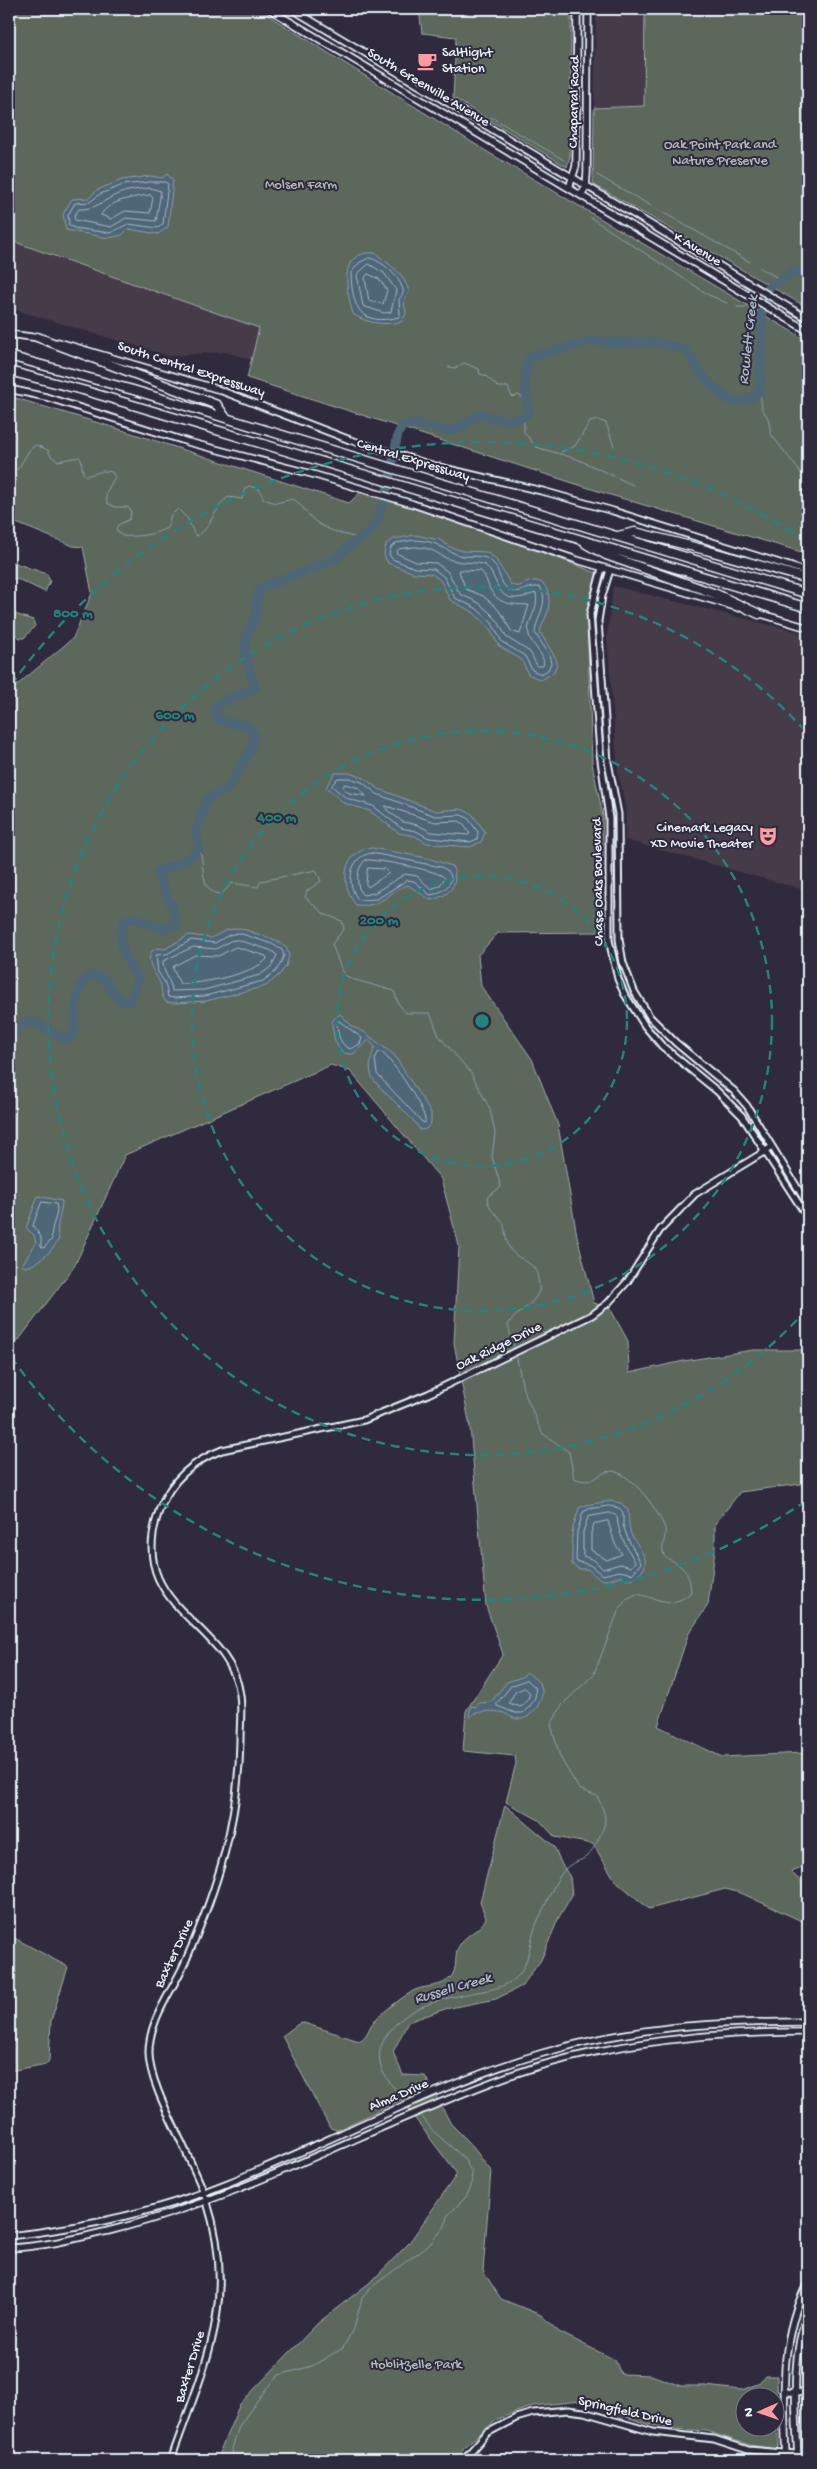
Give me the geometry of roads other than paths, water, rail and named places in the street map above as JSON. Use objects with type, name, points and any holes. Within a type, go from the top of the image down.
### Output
[{"type":"highway","points":[[36,338],[216,405],[226,418]]},
{"type":"highway","name":"Central Expressway","points":[[9,356],[226,418],[808,594]]},
{"type":"highway","name":"Central Expressway","points":[[9,371],[95,394],[808,608]]},
{"type":"highway","points":[[616,536],[635,532],[808,579]]},
{"type":"highway","points":[[573,537],[606,555],[716,594],[759,614]]},
{"type":"main road","name":"South Greenville Avenue","points":[[269,9],[571,189]]},
{"type":"main road","name":"South Greenville Avenue","points":[[292,9],[574,179]]},
{"type":"main road","name":"Chaparral Road","points":[[571,189],[576,166],[577,9]]},
{"type":"main road","name":"Chaparral Road","points":[[581,195],[586,186],[588,9]]},
{"type":"main road","points":[[320,39],[326,29]]},
{"type":"main road","points":[[577,43],[588,44]]},
{"type":"main road","points":[[416,96],[421,87]]},
{"type":"main road","points":[[486,138],[491,130]]},
{"type":"main road","name":"K Avenue","points":[[574,179],[808,319]]},
{"type":"main road","name":"K Avenue","points":[[571,189],[808,331]]},
{"type":"main road","name":"South Central Expressway","points":[[9,334],[92,351],[217,389],[317,428],[391,452]]},
{"type":"main road","points":[[9,389],[71,404],[188,442],[413,504],[602,568],[808,628]]},
{"type":"main road","name":"Central Expressway","points":[[391,452],[424,463],[622,514],[808,572]]},
{"type":"main road","name":"Alma Drive","points":[[9,2236],[76,2226],[170,2203],[203,2192],[274,2164],[483,2074],[543,2053],[619,2034],[696,2024],[808,2022]]},
{"type":"main road","name":"Alma Drive","points":[[9,2248],[78,2238],[150,2220],[207,2202],[487,2084],[534,2068],[588,2053],[707,2035],[808,2032]]},
{"type":"main road","points":[[585,2042],[588,2053]]},
{"type":"main road","points":[[483,2074],[487,2084]]},
{"type":"main road","points":[[274,2164],[279,2173]]},
{"type":"main road","points":[[786,2457],[784,2392],[788,2339],[808,2283]]},
{"type":"main road","points":[[801,2299],[808,2301]]},
{"type":"main road","points":[[797,2457],[796,2358],[808,2311]]},
{"type":"street","name":"Chase Oaks Boulevard","points":[[602,568],[590,614],[601,763],[609,818],[609,934],[614,966],[629,1002],[645,1026],[662,1046],[733,1105],[808,1218]]},
{"type":"street","name":"Chase Oaks Boulevard","points":[[610,570],[602,596],[598,621],[608,762],[618,814],[619,939],[623,963],[638,998],[661,1028],[734,1091],[747,1106],[808,1205]]},
{"type":"street","points":[[592,660],[601,660]]},
{"type":"street","points":[[601,763],[608,762]]},
{"type":"street","points":[[609,863],[619,863]]},
{"type":"street","points":[[614,966],[623,963]]},
{"type":"street","points":[[629,1002],[638,998]]},
{"type":"street","name":"Oak Ridge Drive","points":[[180,1474],[209,1455],[222,1450],[364,1420],[428,1394],[592,1315],[608,1303],[628,1282],[649,1244],[676,1213],[696,1194],[772,1147]]},
{"type":"street","name":"Baxter Drive","points":[[171,2460],[206,2363],[217,2318],[220,2269],[207,2202],[157,2083],[149,2051],[158,2013],[180,1974],[194,1943],[224,1861],[236,1806],[240,1762],[240,1697],[235,1672],[217,1646],[173,1603],[159,1579],[155,1563],[153,1535],[163,1502],[180,1474]]},
{"type":"street","points":[[784,2392],[808,2392]]},
{"type":"street","name":"Springfield Drive","points":[[463,2460],[488,2433],[516,2418],[533,2412],[568,2410],[584,2412],[653,2432],[714,2439],[748,2450],[786,2457],[797,2457]]},
{"type":"water","points":[[167,174],[173,180],[168,227],[158,234],[128,229],[122,235],[109,238],[66,230],[63,214],[72,199],[89,198],[97,190],[122,180],[150,176],[162,178]]},
{"type":"water","points":[[375,253],[400,274],[407,285],[409,292],[404,301],[406,314],[401,322],[376,323],[364,320],[353,314],[347,284],[349,265],[354,258],[363,254]]},
{"type":"water","points":[[415,535],[440,540],[450,547],[463,551],[486,552],[495,558],[511,585],[520,586],[533,581],[539,581],[543,584],[548,593],[549,604],[540,632],[556,659],[557,664],[553,673],[541,680],[528,674],[522,660],[499,646],[488,626],[473,612],[450,600],[441,581],[432,574],[414,573],[388,563],[384,555],[386,544],[394,539]]},
{"type":"water","points":[[335,773],[349,773],[364,778],[379,789],[436,811],[461,809],[472,814],[485,832],[481,842],[470,847],[427,843],[415,836],[399,833],[370,811],[344,803],[326,787]]},
{"type":"water","points":[[372,848],[427,858],[452,866],[455,879],[454,884],[447,893],[430,900],[408,885],[379,902],[356,905],[347,888],[346,870],[354,855],[362,850]]},
{"type":"water","points":[[240,928],[275,940],[286,947],[289,955],[286,966],[280,974],[266,986],[206,1001],[166,1002],[151,965],[150,956],[152,951],[157,948],[165,949],[189,935],[211,938],[227,930]]},
{"type":"water","points":[[340,1014],[353,1027],[364,1032],[394,1055],[431,1113],[431,1123],[426,1129],[420,1130],[374,1080],[371,1074],[370,1063],[375,1047],[369,1040],[353,1054],[342,1052],[339,1048],[334,1038],[332,1021]]},
{"type":"water","points":[[38,1196],[62,1201],[57,1230],[59,1239],[44,1257],[34,1264],[24,1267],[22,1265],[36,1243],[34,1235],[26,1228]]},
{"type":"water","points":[[609,1501],[621,1503],[628,1510],[630,1532],[645,1559],[644,1569],[634,1578],[626,1579],[621,1576],[603,1580],[588,1569],[579,1569],[572,1564],[572,1532],[579,1508]]},
{"type":"water","points":[[527,1672],[542,1688],[538,1706],[529,1715],[517,1719],[504,1713],[492,1711],[469,1716],[471,1706],[476,1707],[479,1703],[491,1702],[507,1682],[522,1677]]},
{"type":"waterway","points":[[491,117],[564,160]]},
{"type":"waterway","points":[[597,175],[750,262]]},
{"type":"waterway","points":[[591,218],[709,295],[727,303]]},
{"type":"waterway","points":[[760,268],[780,279]]},
{"type":"waterway","name":"Rowlett Creek","points":[[9,1036],[26,1022],[32,1021],[65,1039],[70,1038],[74,1031],[79,991],[87,978],[93,975],[104,979],[121,1002],[130,1002],[138,979],[126,958],[122,944],[121,937],[124,921],[134,918],[165,929],[176,925],[174,911],[158,872],[184,861],[199,848],[196,831],[206,803],[210,797],[228,789],[252,748],[254,737],[249,726],[221,721],[215,713],[218,704],[255,688],[247,662],[245,642],[255,617],[259,592],[261,588],[337,558],[345,549],[370,531],[381,511],[398,434],[402,427],[415,424],[449,431],[462,426],[479,414],[507,421],[524,417],[529,410],[525,377],[530,357],[593,341],[617,343],[656,342],[685,350],[707,381],[727,399],[736,402],[751,398],[760,391],[762,314],[769,287],[795,271],[802,274],[808,280]]},
{"type":"waterway","points":[[737,307],[747,307],[763,312]]},
{"type":"waterway","points":[[448,367],[456,368],[464,363],[479,369],[480,374],[486,376],[498,387],[508,387],[512,397],[519,395],[528,402]]},
{"type":"waterway","points":[[760,391],[762,409],[768,418],[771,434],[804,477],[803,489],[808,512]]},
{"type":"waterway","points":[[524,417],[524,432],[536,447],[577,459],[633,485]]},
{"type":"waterway","points":[[561,452],[575,446],[590,422],[598,420],[606,423],[614,446]]},
{"type":"waterway","points":[[9,466],[12,469],[18,469],[30,449],[36,445],[48,450],[51,456],[58,461],[79,457],[83,473],[86,476],[103,471],[112,472],[115,477],[106,493],[107,503],[115,507],[128,507],[131,511],[130,519],[118,525],[116,529],[122,536],[145,535],[167,528],[171,515],[178,509],[188,519],[194,534],[198,536],[207,527],[223,501],[228,497],[242,499],[245,488],[249,486],[259,489],[264,499],[276,503],[293,499],[320,525],[358,538]]},
{"type":"waterway","name":"Russell Creek","points":[[199,848],[206,884],[214,893],[222,894],[232,883],[258,887],[261,881],[316,870],[321,881],[307,891],[305,897],[324,914],[342,921],[344,929],[332,944],[343,974],[352,979],[394,991],[398,1003],[406,1013],[430,1013],[439,1036],[471,1073],[490,1109],[495,1133],[492,1157],[501,1187],[487,1197],[488,1203],[503,1223],[510,1249],[534,1268],[539,1284],[539,1291],[533,1301],[515,1316],[508,1325],[515,1351]]},
{"type":"waterway","name":"Russell Creek","points":[[408,2102],[389,2081],[380,2065],[379,2057],[385,2038],[403,2018],[425,2005],[497,1988],[516,1978],[525,1965],[536,1925],[558,1879],[568,1866],[588,1855],[595,1846],[603,1829],[605,1816],[597,1796],[579,1789],[560,1757],[551,1725],[562,1705],[594,1674],[618,1612],[626,1599],[637,1594],[672,1602],[685,1597],[691,1592],[689,1578],[685,1571],[664,1555],[665,1529],[658,1513],[638,1487],[623,1475],[610,1471],[588,1481],[574,1478],[569,1452],[542,1433],[523,1389],[516,1354]]},
{"type":"waterway","name":"Russell Creek","points":[[233,2460],[232,2449],[239,2426],[265,2390],[279,2375],[312,2366],[343,2348],[355,2325],[362,2298],[373,2286],[430,2244],[445,2226],[447,2216],[466,2197],[471,2187],[472,2173],[464,2158],[433,2131],[420,2114]]},
{"type":"place","name":"Saltlight Station","points":[[427,61]]},
{"type":"place","name":"Cinemark Legacy XD Movie Theater","points":[[768,836]]},
{"type":"park label","name":"Oak Point Park and Nature Preserve","points":[[720,154]]},
{"type":"park label","name":"Molsen Farm","points":[[301,185]]},
{"type":"park label","name":"Hoblitzelle Park","points":[[416,2365]]}]
